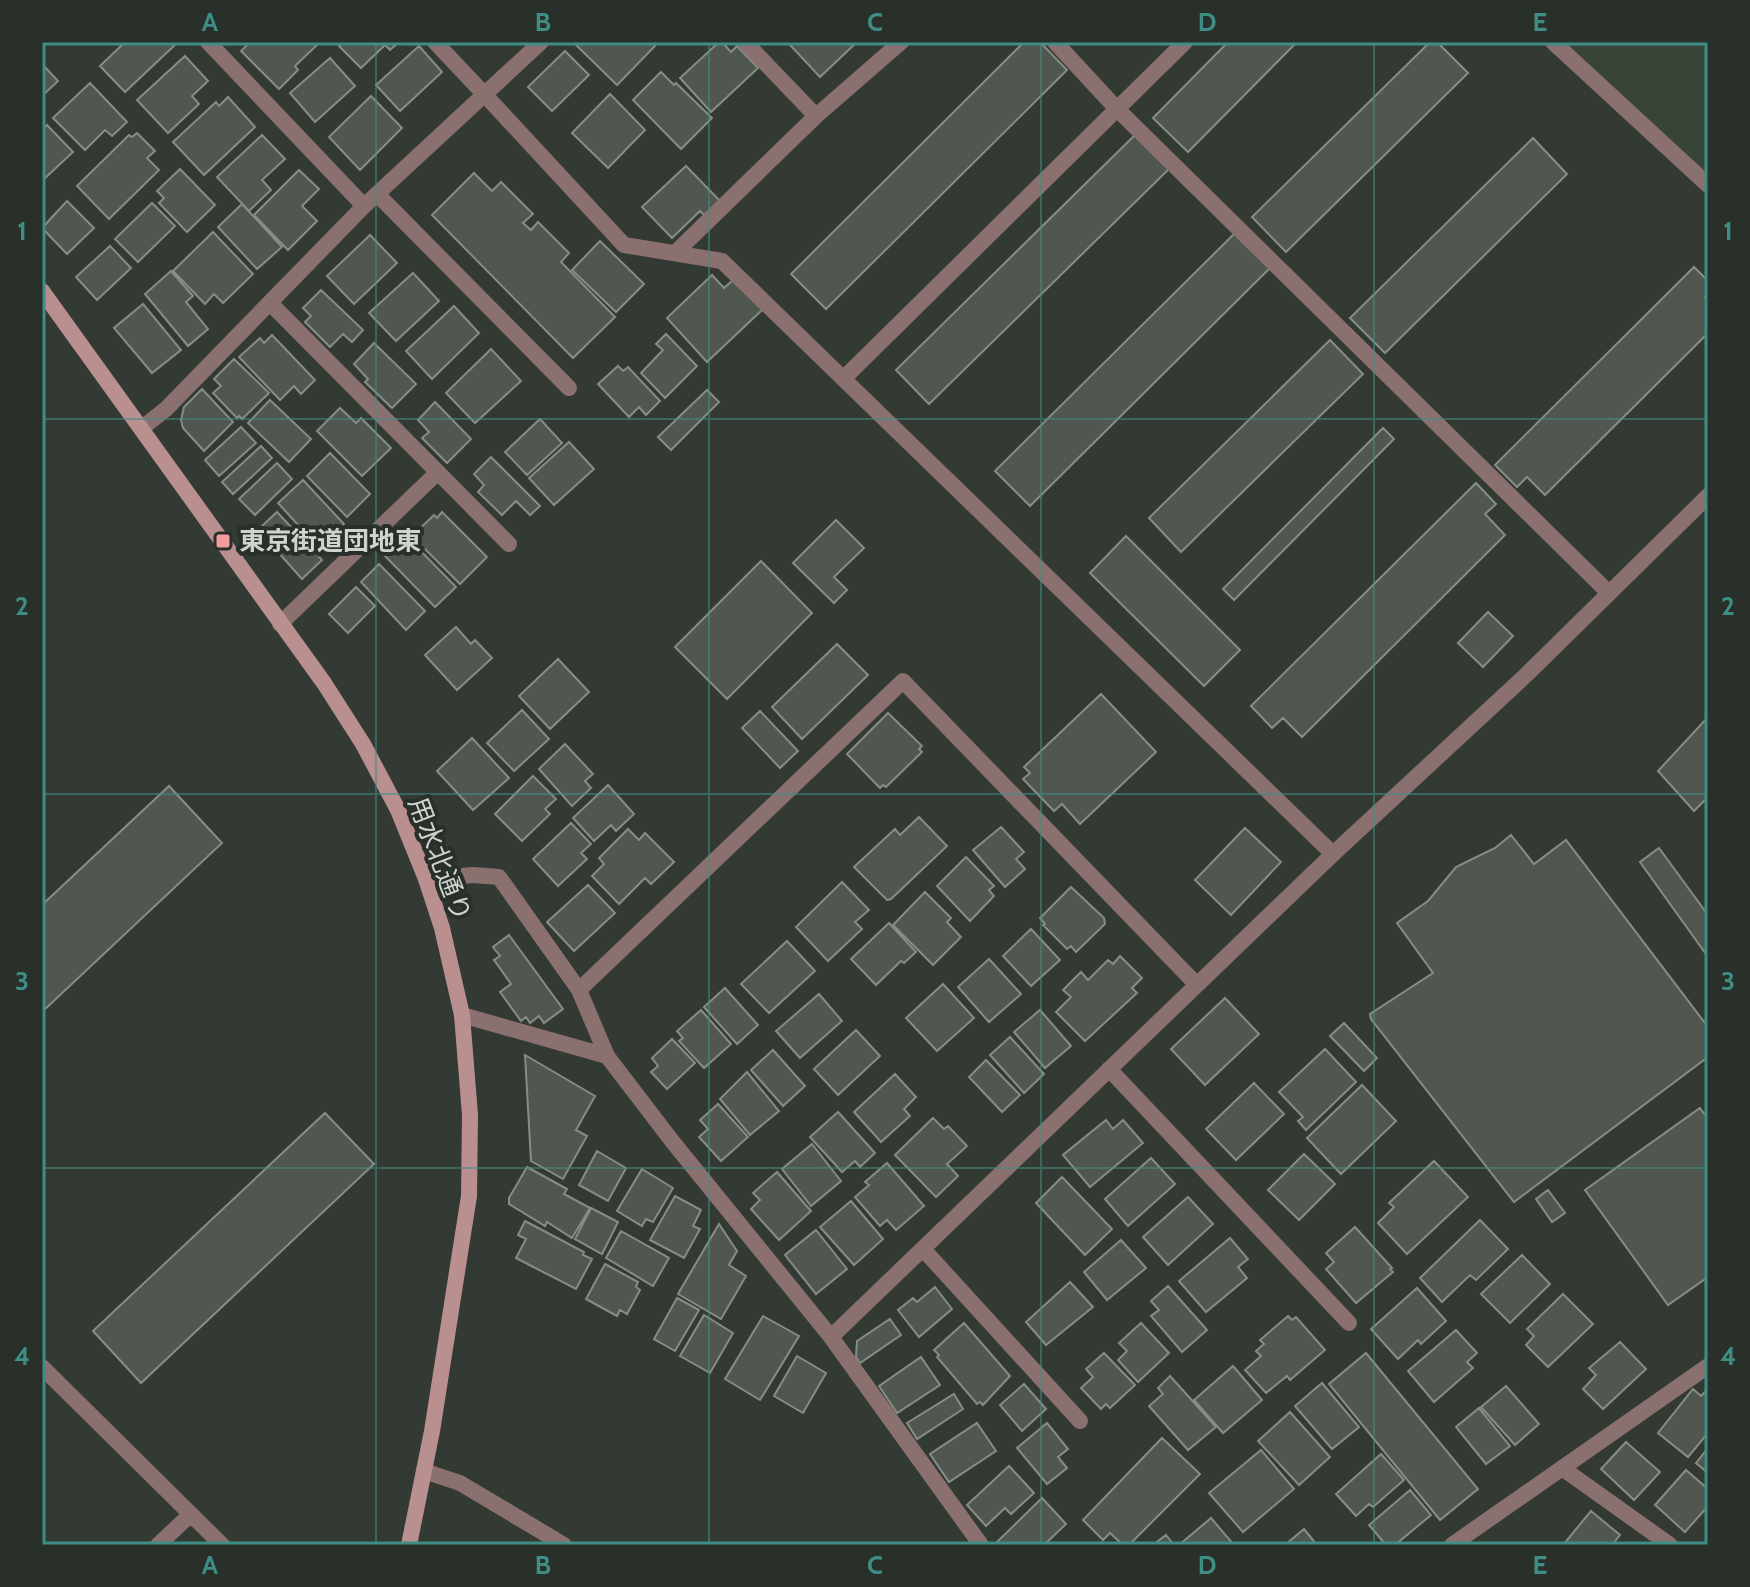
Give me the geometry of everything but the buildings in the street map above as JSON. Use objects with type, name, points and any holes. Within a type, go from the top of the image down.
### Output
[{"type":"street","points":[[208,42],[364,206]]},
{"type":"street","points":[[435,42],[624,245],[722,261],[1333,854]]},
{"type":"street","points":[[142,428],[166,409],[364,206],[541,42]]},
{"type":"street","points":[[745,42],[816,116]]},
{"type":"street","points":[[675,253],[816,116],[901,42]]},
{"type":"street","points":[[1055,42],[1116,108],[1609,593]]},
{"type":"street","points":[[843,379],[1185,42]]},
{"type":"street","points":[[1553,42],[1708,185]]},
{"type":"street","points":[[377,194],[569,388]]},
{"type":"street","name":"用水北通り","points":[[42,291],[324,683],[363,744],[398,810],[442,928],[462,1015],[470,1115],[469,1196],[409,1545]]},
{"type":"street","points":[[270,303],[509,544]]},
{"type":"street","points":[[280,624],[438,472]]},
{"type":"street","points":[[831,1337],[1333,854],[1526,675],[1708,496]]},
{"type":"street","points":[[579,990],[903,681],[1197,985]]},
{"type":"street","points":[[426,879],[473,875],[499,877],[579,990],[607,1056],[831,1337],[981,1545]]},
{"type":"street","points":[[462,1015],[607,1056]]},
{"type":"street","points":[[1109,1069],[1349,1323]]},
{"type":"street","points":[[923,1249],[1080,1421]]},
{"type":"street","points":[[42,1367],[222,1545]]},
{"type":"street","points":[[1452,1545],[1704,1374]]},
{"type":"street","points":[[1562,1468],[1670,1545]]},
{"type":"street","points":[[424,1471],[460,1483],[564,1545]]},
{"type":"street","points":[[158,1545],[191,1514]]},
{"type":"shaded area","points":[[1557,42],[1708,42],[1708,186]]},
{"type":"place","name":"東京街道団地東","points":[[223,541]]}]
